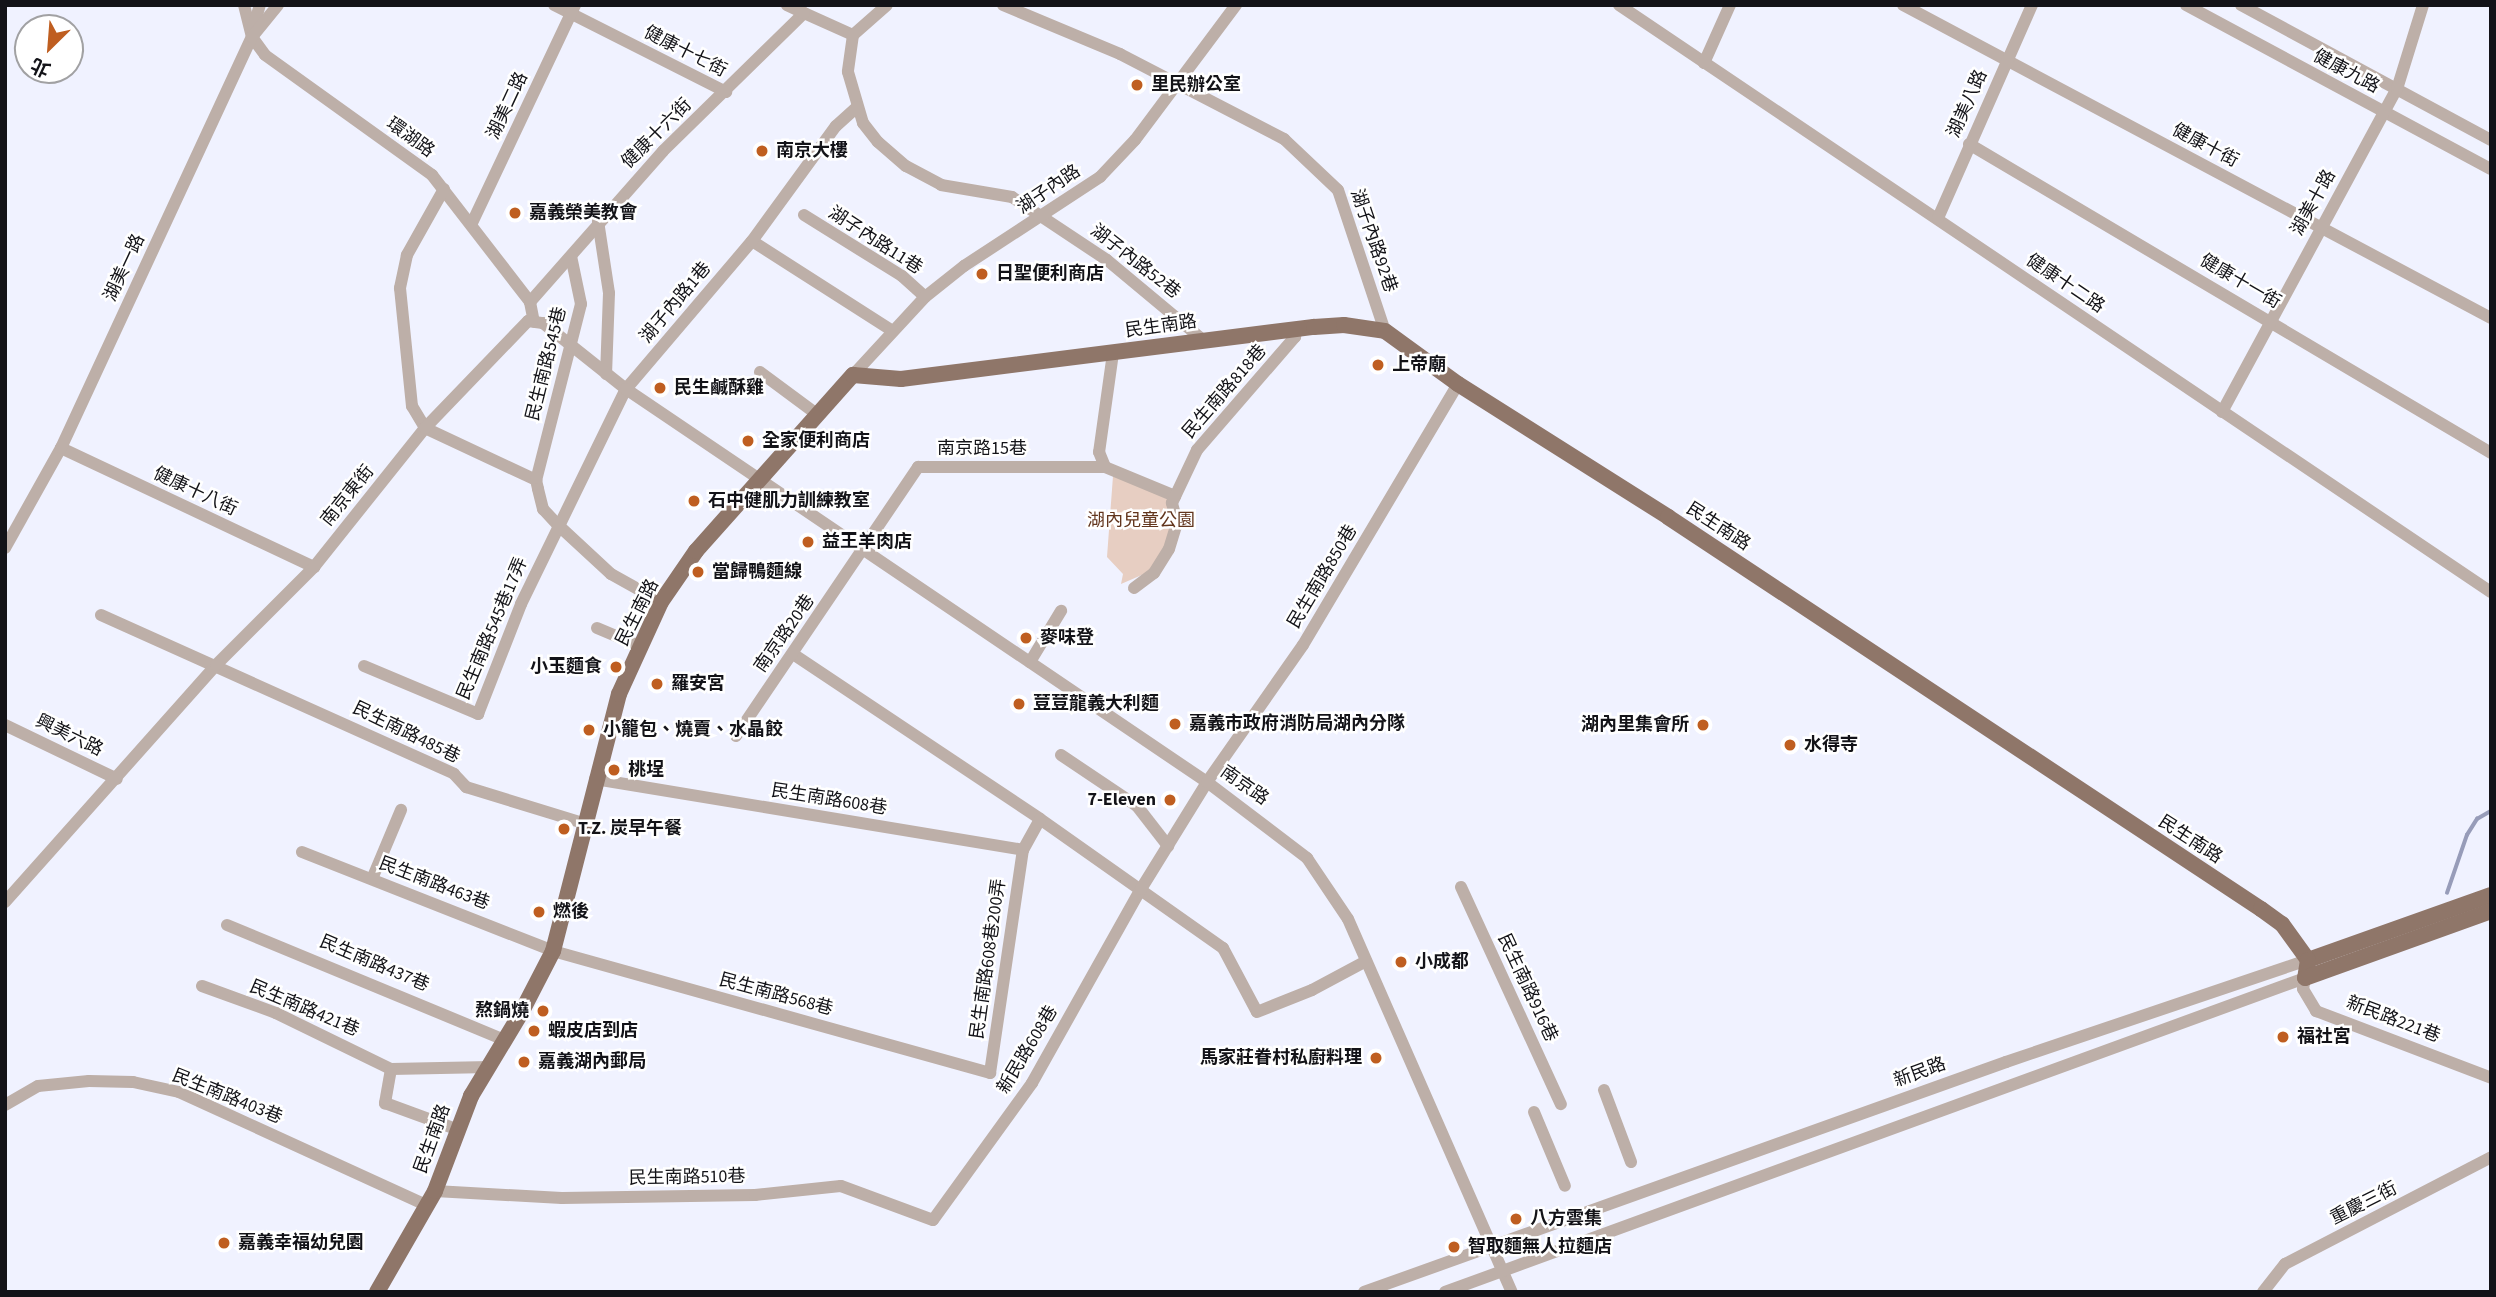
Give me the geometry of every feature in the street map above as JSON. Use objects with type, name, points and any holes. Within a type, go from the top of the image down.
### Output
[{"type":"main road","name":"民生南路","points":[[377,1292],[428,1206],[456,1129],[553,951],[583,823],[618,694],[661,603],[696,551],[853,375],[901,379],[1203,340],[1344,325],[1385,331],[1458,383],[1668,517],[2260,909],[2282,924],[2308,960]]},
{"type":"main road","name":"新民路","points":[[2308,960],[2491,895]]},
{"type":"main road","points":[[2308,960],[2305,978],[2491,911]]},
{"type":"street","name":"環湖路","points":[[244,5],[252,37],[265,55],[432,175],[472,223],[530,302],[534,322]]},
{"type":"street","name":"湖美一路","points":[[5,548],[61,447],[252,37],[270,20],[278,5]]},
{"type":"street","name":"健康十七街","points":[[554,5],[573,10],[726,92]]},
{"type":"street","points":[[787,5],[853,35],[887,5]]},
{"type":"street","name":"湖子內路92巷","points":[[1003,5],[1058,25],[1284,139],[1338,190],[1385,331]]},
{"type":"street","name":"湖子內路","points":[[853,375],[925,297],[964,266],[1040,219],[1100,177],[1135,140],[1174,83],[1236,5]]},
{"type":"street","name":"健康十二路","points":[[1619,5],[2222,412],[2489,587]]},
{"type":"street","points":[[1704,63],[1730,5]]},
{"type":"street","name":"健康十街","points":[[1903,5],[2491,318]]},
{"type":"street","name":"湖美八路","points":[[1938,218],[2032,5]]},
{"type":"street","name":"健康九路","points":[[2186,5],[2491,169]]},
{"type":"street","points":[[2241,5],[2491,140]]},
{"type":"street","name":"湖美十路","points":[[2222,412],[2319,228],[2397,89],[2423,5]]},
{"type":"street","points":[[252,37],[258,9]]},
{"type":"street","name":"湖美二路","points":[[472,223],[573,10]]},
{"type":"street","name":"健康十六街","points":[[530,302],[598,221],[804,13]]},
{"type":"street","name":"湖子內路52巷","points":[[853,35],[848,72],[857,107],[878,142],[906,166],[941,185],[1012,197],[1040,219],[1061,228],[1107,260],[1203,340]]},
{"type":"street","name":"湖子內路1巷","points":[[558,525],[626,389],[752,241],[836,126],[857,107]]},
{"type":"street","name":"健康十一街","points":[[1969,144],[2491,453]]},
{"type":"street","points":[[444,189],[407,254],[400,288],[412,406],[425,428],[536,480],[543,509],[558,525],[611,574],[661,603]]},
{"type":"street","name":"湖子內路11巷","points":[[804,215],[902,276],[925,297]]},
{"type":"street","points":[[598,221],[607,267],[611,324],[606,374]]},
{"type":"street","points":[[752,241],[893,331]]},
{"type":"street","name":"民生南路545巷","points":[[536,480],[580,304],[571,256]]},
{"type":"street","name":"南京東街","points":[[5,902],[216,665],[314,568],[425,428],[528,321],[534,322]]},
{"type":"street","points":[[534,322],[543,323],[569,347],[626,389],[761,478]]},
{"type":"street","name":"民生南路818巷","points":[[1135,588],[1154,573],[1169,549],[1177,522],[1172,503],[1197,450],[1295,337],[1296,329]]},
{"type":"street","points":[[1105,467],[1099,452],[1113,353]]},
{"type":"street","points":[[760,372],[818,415]]},
{"type":"street","name":"民生南路850巷","points":[[1168,846],[1207,782],[1303,645],[1458,383]]},
{"type":"street","name":"健康十八街","points":[[61,447],[314,568]]},
{"type":"street","name":"南京路15巷","points":[[864,551],[918,467],[1105,467],[1175,495]]},
{"type":"street","name":"南京路","points":[[761,478],[864,551],[1207,782],[1307,858],[1348,919],[1512,1292]]},
{"type":"street","name":"民生南路545巷17弄","points":[[364,666],[478,714],[558,525]]},
{"type":"street","name":"南京路20巷","points":[[736,736],[864,551]]},
{"type":"street","points":[[1030,662],[1061,611]]},
{"type":"street","name":"民生南路485巷","points":[[102,614],[454,774],[466,787],[583,823]]},
{"type":"street","points":[[597,628],[642,647]]},
{"type":"street","points":[[793,654],[1040,819],[1223,948],[1257,1012],[1312,990],[1366,961]]},
{"type":"street","name":"興美六路","points":[[5,725],[117,779]]},
{"type":"street","points":[[1061,755],[1137,806],[1168,846]]},
{"type":"street","name":"民生南路608巷","points":[[595,779],[1023,850]]},
{"type":"street","points":[[372,879],[401,810]]},
{"type":"street","points":[[1023,850],[1040,819]]},
{"type":"street","name":"新民路608巷","points":[[933,1220],[1032,1083],[1168,846]]},
{"type":"street","name":"民生南路608巷200弄","points":[[990,1073],[1023,850]]},
{"type":"street","name":"民生南路463巷","points":[[302,852],[553,951]]},
{"type":"street","name":"民生南路916巷","points":[[1461,887],[1561,1104]]},
{"type":"street","name":"民生南路437巷","points":[[228,925],[505,1040]]},
{"type":"street","name":"民生南路568巷","points":[[553,951],[990,1073]]},
{"type":"street","name":"新民路","points":[[1364,1292],[1494,1248],[2006,1062],[2308,960]]},
{"type":"street","points":[[1445,1292],[2305,978]]},
{"type":"street","name":"新民路221巷","points":[[2305,978],[2303,989],[2316,1011],[2491,1077]]},
{"type":"street","name":"民生南路421巷","points":[[202,986],[276,1013],[391,1069],[490,1067]]},
{"type":"street","points":[[391,1069],[385,1103],[456,1129]]},
{"type":"street","name":"民生南路403巷","points":[[5,1105],[38,1086],[89,1081],[133,1083],[179,1092],[428,1206]]},
{"type":"street","points":[[1604,1090],[1631,1162]]},
{"type":"street","points":[[1534,1112],[1565,1186]]},
{"type":"street","name":"重慶三街","points":[[2263,1292],[2285,1265],[2491,1157]]},
{"type":"street","name":"民生南路510巷","points":[[435,1191],[562,1198],[755,1195],[841,1186],[933,1220]]},
{"type":"green space","name":"湖內兒童公園","points":[[1113,476],[1168,498],[1174,521],[1165,549],[1151,571],[1121,584],[1123,574],[1107,557]]},
{"type":"waterway","points":[[2447,893],[2467,835],[2477,819],[2491,811]]},
{"type":"place","name":"里民辦公室","points":[[1137,85]]},
{"type":"place","name":"南京大樓","points":[[762,151]]},
{"type":"place","name":"嘉義榮美教會","points":[[515,213]]},
{"type":"place","name":"日聖便利商店","points":[[982,274]]},
{"type":"place","name":"上帝廟","points":[[1378,365]]},
{"type":"place","name":"民生鹹酥雞","points":[[660,388]]},
{"type":"place","name":"全家便利商店","points":[[748,441]]},
{"type":"place","name":"石中健肌力訓練教室","points":[[694,501]]},
{"type":"place","name":"益王羊肉店","points":[[808,542]]},
{"type":"place","name":"當歸鴨麵線","points":[[698,572]]},
{"type":"place","name":"麥味登","points":[[1026,638]]},
{"type":"place","name":"小玉麵食","points":[[616,667]]},
{"type":"place","name":"羅安宮","points":[[657,684]]},
{"type":"place","name":"荳荳龍義大利麵","points":[[1019,704]]},
{"type":"place","name":"嘉義市政府消防局湖內分隊","points":[[1175,724]]},
{"type":"place","name":"湖內里集會所","points":[[1703,725]]},
{"type":"place","name":"小籠包、燒賣、水晶餃","points":[[589,730]]},
{"type":"place","name":"水得寺","points":[[1790,745]]},
{"type":"place","name":"桃埕","points":[[614,770]]},
{"type":"place","name":"7-Eleven","points":[[1170,800]]},
{"type":"place","name":"T.Z. 炭早午餐","points":[[564,829]]},
{"type":"place","name":"燃後","points":[[539,912]]},
{"type":"place","name":"小成都","points":[[1401,962]]},
{"type":"place","name":"熬鍋燒","points":[[543,1011]]},
{"type":"place","name":"蝦皮店到店","points":[[534,1031]]},
{"type":"place","name":"福社宮","points":[[2283,1037]]},
{"type":"place","name":"馬家莊眷村私廚料理","points":[[1376,1058]]},
{"type":"place","name":"嘉義湖內郵局","points":[[524,1062]]},
{"type":"place","name":"八方雲集","points":[[1516,1219]]},
{"type":"place","name":"嘉義幸福幼兒園","points":[[224,1243]]},
{"type":"place","name":"智取麵無人拉麵店","points":[[1454,1247]]}]
